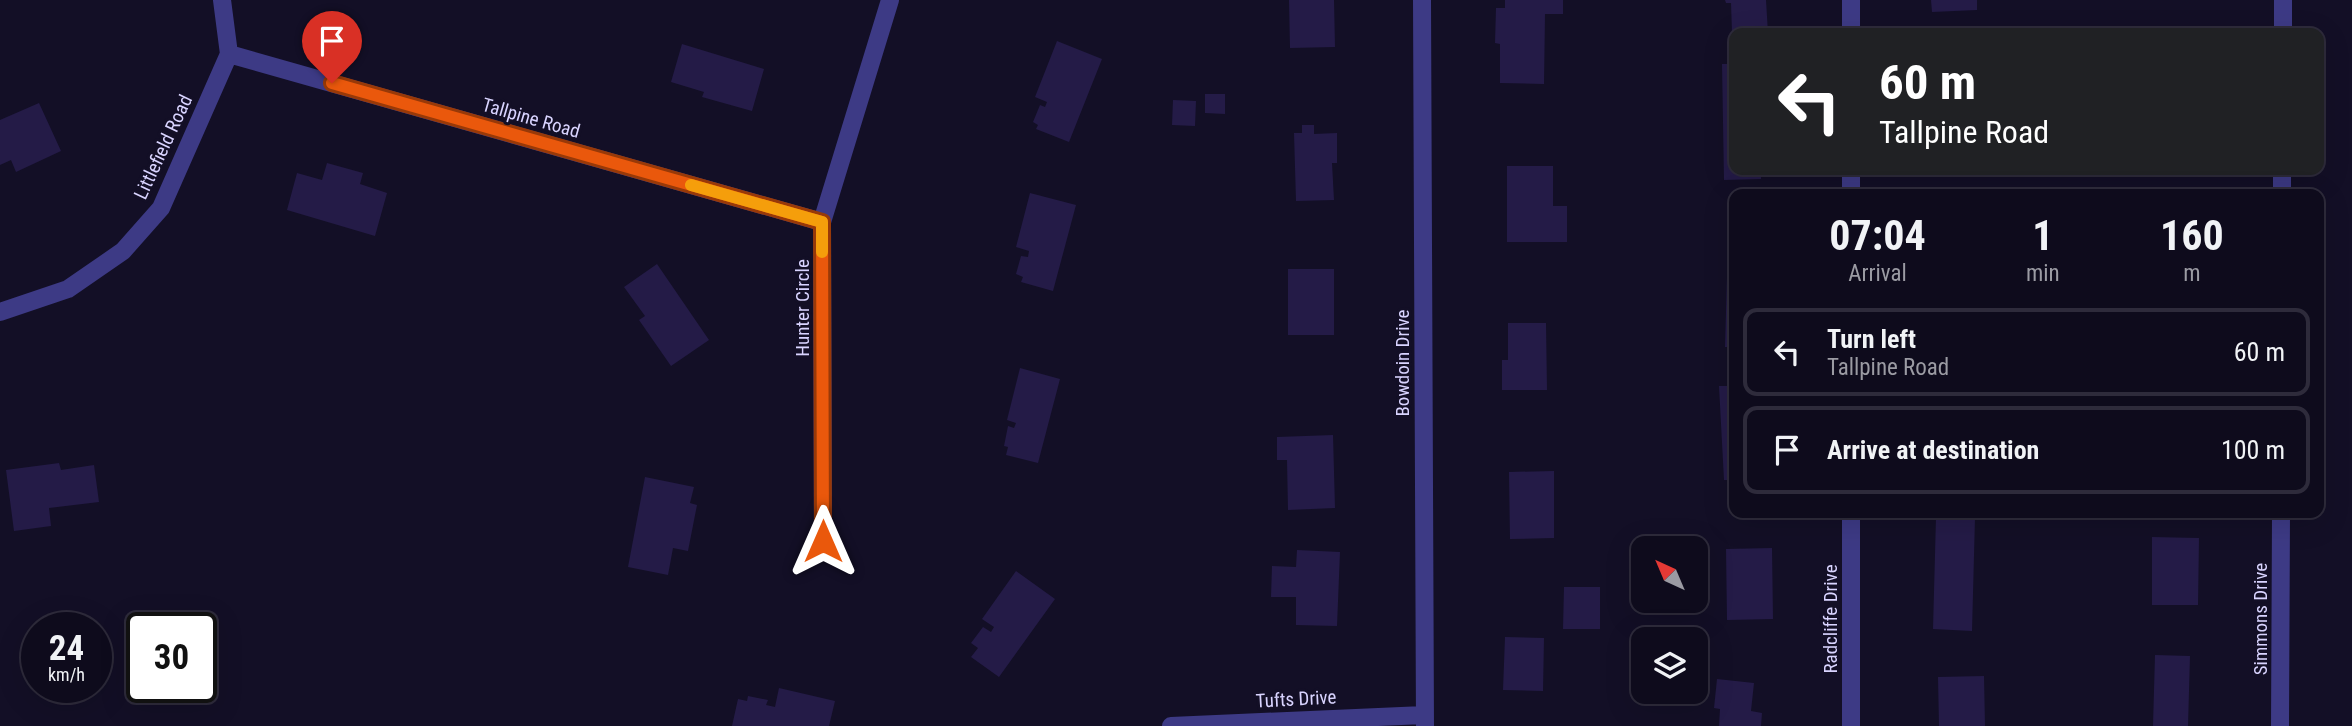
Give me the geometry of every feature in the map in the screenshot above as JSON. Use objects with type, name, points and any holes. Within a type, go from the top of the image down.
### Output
[{"type":"street","points":[[222,0],[229,54]]},
{"type":"street","name":"Hunter Circle","points":[[823,541],[822,222],[890,0]]},
{"type":"street","name":"Bowdoin Drive","points":[[1422,0],[1425,720]]},
{"type":"street","points":[[1851,0],[1851,28]]},
{"type":"street","points":[[2283,0],[2283,28]]},
{"type":"street","name":"Tallpine Road","points":[[229,54],[822,222]]},
{"type":"street","name":"Littlefield Road","points":[[0,312],[68,289],[123,251],[161,208],[229,54]]},
{"type":"street","name":"Radcliffe Drive","points":[[1851,518],[1851,726]]},
{"type":"street","name":"Simmons Drive","points":[[2280,726],[2281,518]]},
{"type":"street","name":"Tufts Drive","points":[[1171,726],[1425,720]]},
{"type":"building","points":[[1289,0],[1334,0],[1335,47],[1290,48]]},
{"type":"building","points":[[1505,0],[1563,0],[1563,14],[1545,14],[1544,84],[1500,83],[1500,44],[1495,43],[1496,8],[1505,8]]},
{"type":"building","points":[[1725,0],[1766,0],[1768,28],[1732,28],[1731,3],[1726,3]]},
{"type":"building","points":[[1931,0],[1977,0],[1977,10],[1932,12]]},
{"type":"building","points":[[1057,41],[1102,59],[1069,142],[1036,129],[1038,125],[1033,122],[1040,105],[1045,107],[1047,102],[1035,97]]},
{"type":"building","points":[[682,44],[764,69],[752,111],[702,97],[704,92],[671,82]]},
{"type":"building","points":[[1722,64],[1729,64],[1729,175],[1761,175],[1761,179],[1724,180]]},
{"type":"building","points":[[1205,94],[1225,94],[1225,114],[1205,113]]},
{"type":"building","points":[[1173,100],[1196,101],[1195,126],[1172,125]]},
{"type":"building","points":[[39,103],[61,151],[16,172],[11,160],[0,165],[0,120]]},
{"type":"building","points":[[1302,125],[1314,125],[1314,134],[1337,133],[1337,163],[1332,163],[1334,200],[1296,201],[1294,133],[1302,133]]},
{"type":"building","points":[[327,163],[363,173],[360,184],[387,193],[375,236],[287,210],[297,173],[322,180]]},
{"type":"building","points":[[1507,166],[1553,166],[1553,206],[1567,206],[1567,242],[1507,242]]},
{"type":"building","points":[[1030,193],[1076,205],[1053,291],[1021,282],[1023,277],[1016,274],[1021,256],[1028,257],[1029,251],[1016,247]]},
{"type":"building","points":[[1728,241],[1729,241],[1729,347],[1725,347]]},
{"type":"building","points":[[657,264],[709,340],[671,366],[639,320],[645,316],[624,287]]},
{"type":"building","points":[[1288,269],[1334,269],[1334,335],[1288,335]]},
{"type":"building","points":[[1508,323],[1546,323],[1547,390],[1502,390],[1502,360],[1508,360]]},
{"type":"building","points":[[1020,368],[1060,379],[1038,463],[1006,455],[1008,447],[1004,446],[1008,426],[1014,428],[1016,423],[1007,420]]},
{"type":"building","points":[[1719,386],[1729,386],[1729,480],[1724,480]]},
{"type":"building","points":[[1333,435],[1335,508],[1288,510],[1287,460],[1277,460],[1277,437]]},
{"type":"building","points":[[59,463],[61,470],[94,465],[99,502],[49,508],[51,526],[14,531],[6,470]]},
{"type":"building","points":[[1554,471],[1554,538],[1510,539],[1509,472]]},
{"type":"building","points":[[645,477],[694,487],[690,503],[697,505],[688,551],[673,548],[668,575],[628,567]]},
{"type":"building","points":[[1936,518],[1975,518],[1972,631],[1933,629]]},
{"type":"building","points":[[2152,537],[2199,538],[2198,605],[2152,605]]},
{"type":"building","points":[[1772,548],[1773,619],[1727,620],[1726,549]]},
{"type":"building","points":[[1297,550],[1340,552],[1337,626],[1296,625],[1296,597],[1271,597],[1272,566],[1296,567]]},
{"type":"building","points":[[1016,571],[1055,599],[999,677],[971,657],[978,648],[971,643],[983,627],[991,632],[994,627],[982,619]]},
{"type":"building","points":[[1564,587],[1600,587],[1600,629],[1563,629]]},
{"type":"building","points":[[1505,637],[1544,638],[1543,691],[1503,690]]},
{"type":"building","points":[[2155,655],[2190,656],[2188,726],[2153,726]]},
{"type":"building","points":[[1984,676],[1985,726],[1939,726],[1938,677]]},
{"type":"building","points":[[1717,679],[1754,683],[1751,711],[1762,713],[1761,726],[1719,726],[1720,709],[1714,708]]},
{"type":"building","points":[[779,688],[835,701],[829,726],[732,726],[738,699],[747,701],[748,696],[768,700],[766,705],[775,707]]},
{"type":"slow traffic","points":[[691,185],[822,222],[822,252]]},
{"type":"route","points":[[332,83],[822,222],[823,541]]}]
